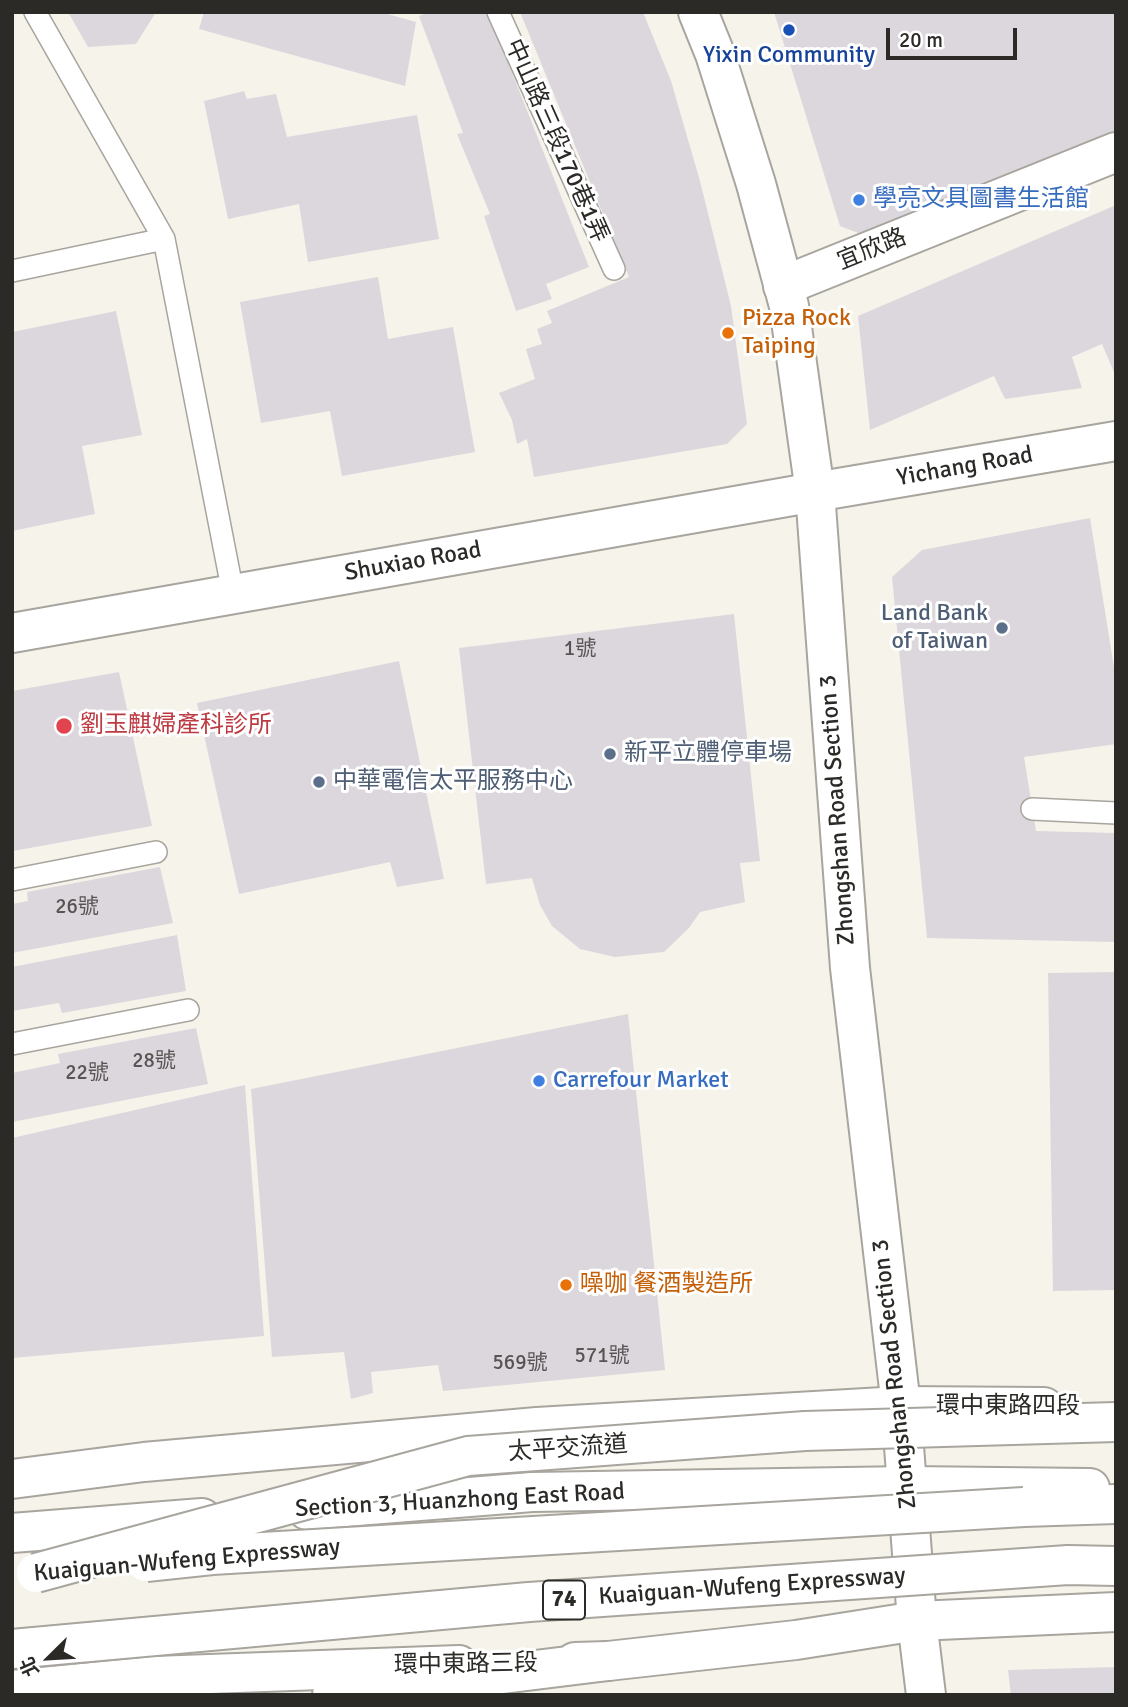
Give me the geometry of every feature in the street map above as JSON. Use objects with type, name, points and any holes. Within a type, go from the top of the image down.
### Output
[{"type":"main road","name":"Zhongshan Road Section 3","points":[[698,12],[732,106],[789,306],[815,492],[850,968],[901,1406],[917,1620],[926,1695]]},
{"type":"main road","name":"宜欣路","points":[[783,285],[1116,152]]},
{"type":"main road","name":"Yichang Road","points":[[815,492],[1116,441]]},
{"type":"main road","name":"Shuxiao Road","points":[[12,633],[815,492]]},
{"type":"main road","name":"環中東路四段","points":[[901,1406],[1116,1407]]},
{"type":"main road","points":[[12,1479],[145,1462],[537,1427],[901,1406]]},
{"type":"main road","name":"太平交流道","points":[[24,1574],[468,1456],[805,1431],[1116,1422]]},
{"type":"main road","name":"Section 3, Huanzhong East Road","points":[[12,1533],[532,1492],[908,1486],[1116,1488]]},
{"type":"main road","name":"Kuaiguan-Wufeng Expressway","points":[[24,1574],[212,1555],[1116,1504]]},
{"type":"main road","name":"Kuaiguan-Wufeng Expressway","points":[[12,1649],[543,1601],[1068,1565],[1116,1566]]},
{"type":"main road","name":"環中東路三段","points":[[12,1690],[154,1675],[608,1661],[796,1640],[917,1620],[1116,1612]]},
{"type":"main road","points":[[332,1695],[608,1661]]},
{"type":"main road","points":[[468,1695],[608,1661]]},
{"type":"lane","points":[[34,12],[164,239],[233,593]]},
{"type":"lane","name":"中山路三段170巷1弄","points":[[498,12],[614,269]]},
{"type":"lane","points":[[12,271],[164,239]]},
{"type":"lane","points":[[1032,809],[1116,813]]},
{"type":"lane","points":[[12,880],[156,852]]},
{"type":"lane","points":[[12,1044],[188,1010]]},
{"type":"building","points":[[68,12],[156,12],[136,44],[88,47]]},
{"type":"building","points":[[204,12],[380,12],[416,22],[405,86],[199,29]]},
{"type":"building","points":[[429,12],[495,12],[514,57],[507,60],[589,267],[546,284],[552,299],[516,311],[484,216],[490,214],[457,134],[463,133],[419,16]]},
{"type":"building","points":[[520,12],[643,12],[671,81],[700,181],[731,306],[747,424],[727,444],[534,477],[527,439],[517,444],[512,420],[499,393],[535,379],[526,349],[542,344],[537,329],[552,323],[547,311],[629,277]]},
{"type":"building","points":[[774,12],[1116,12],[1116,133],[910,219],[877,240],[840,226]]},
{"type":"building","points":[[244,91],[247,99],[276,94],[287,137],[417,115],[439,239],[308,262],[299,204],[228,219],[204,101]]},
{"type":"building","points":[[1116,205],[1116,377],[1102,344],[1072,357],[1082,388],[1005,399],[994,376],[870,430],[858,316]]},
{"type":"building","points":[[378,277],[388,339],[453,327],[475,452],[342,476],[330,411],[261,423],[240,302]]},
{"type":"building","points":[[116,311],[142,435],[82,446],[95,514],[12,531],[12,332]]},
{"type":"building","name":"Land Bank of Taiwan","points":[[1090,518],[1116,680],[1116,744],[1024,757],[1036,831],[1116,833],[1116,942],[927,938],[892,577],[922,550]]},
{"type":"building","name":"新平立體停車場","points":[[734,614],[760,861],[740,863],[745,902],[700,912],[689,928],[664,952],[615,957],[580,949],[552,926],[540,905],[532,878],[486,884],[459,648]]},
{"type":"building","name":"中華電信太平服務中心","points":[[399,661],[444,879],[397,887],[390,862],[239,894],[197,703]]},
{"type":"building","points":[[119,672],[152,826],[13,851],[12,691]]},
{"type":"building","points":[[160,867],[173,923],[12,953],[12,904],[28,901],[27,892]]},
{"type":"building","points":[[177,935],[186,991],[62,1013],[59,1003],[12,1011],[12,967]]},
{"type":"building","points":[[1116,972],[1116,1290],[1053,1291],[1048,973]]},
{"type":"building","points":[[628,1014],[665,1370],[443,1391],[438,1365],[371,1372],[373,1393],[351,1399],[344,1352],[272,1357],[251,1089]]},
{"type":"building","points":[[196,1028],[208,1084],[12,1122],[12,1073],[60,1063],[58,1054]]},
{"type":"building","points":[[245,1085],[264,1336],[12,1358],[12,1138]]},
{"type":"building","points":[[1116,1667],[1116,1695],[1011,1695],[1008,1670]]},
{"type":"place","name":"Yixin Community","points":[[789,30]]},
{"type":"place","name":"學亮文具圖書生活館","points":[[859,200]]},
{"type":"place","name":"Pizza Rock Taiping","points":[[728,333]]},
{"type":"place","name":"Land Bank of Taiwan","points":[[1002,628]]},
{"type":"place","name":"劉玉麒婦產科診所","points":[[64,726]]},
{"type":"place","name":"新平立體停車場","points":[[610,754]]},
{"type":"place","name":"中華電信太平服務中心","points":[[319,782]]},
{"type":"place","name":"Carrefour Market","points":[[539,1081]]},
{"type":"place","name":"噪咖 餐酒製造所","points":[[566,1285]]}]
